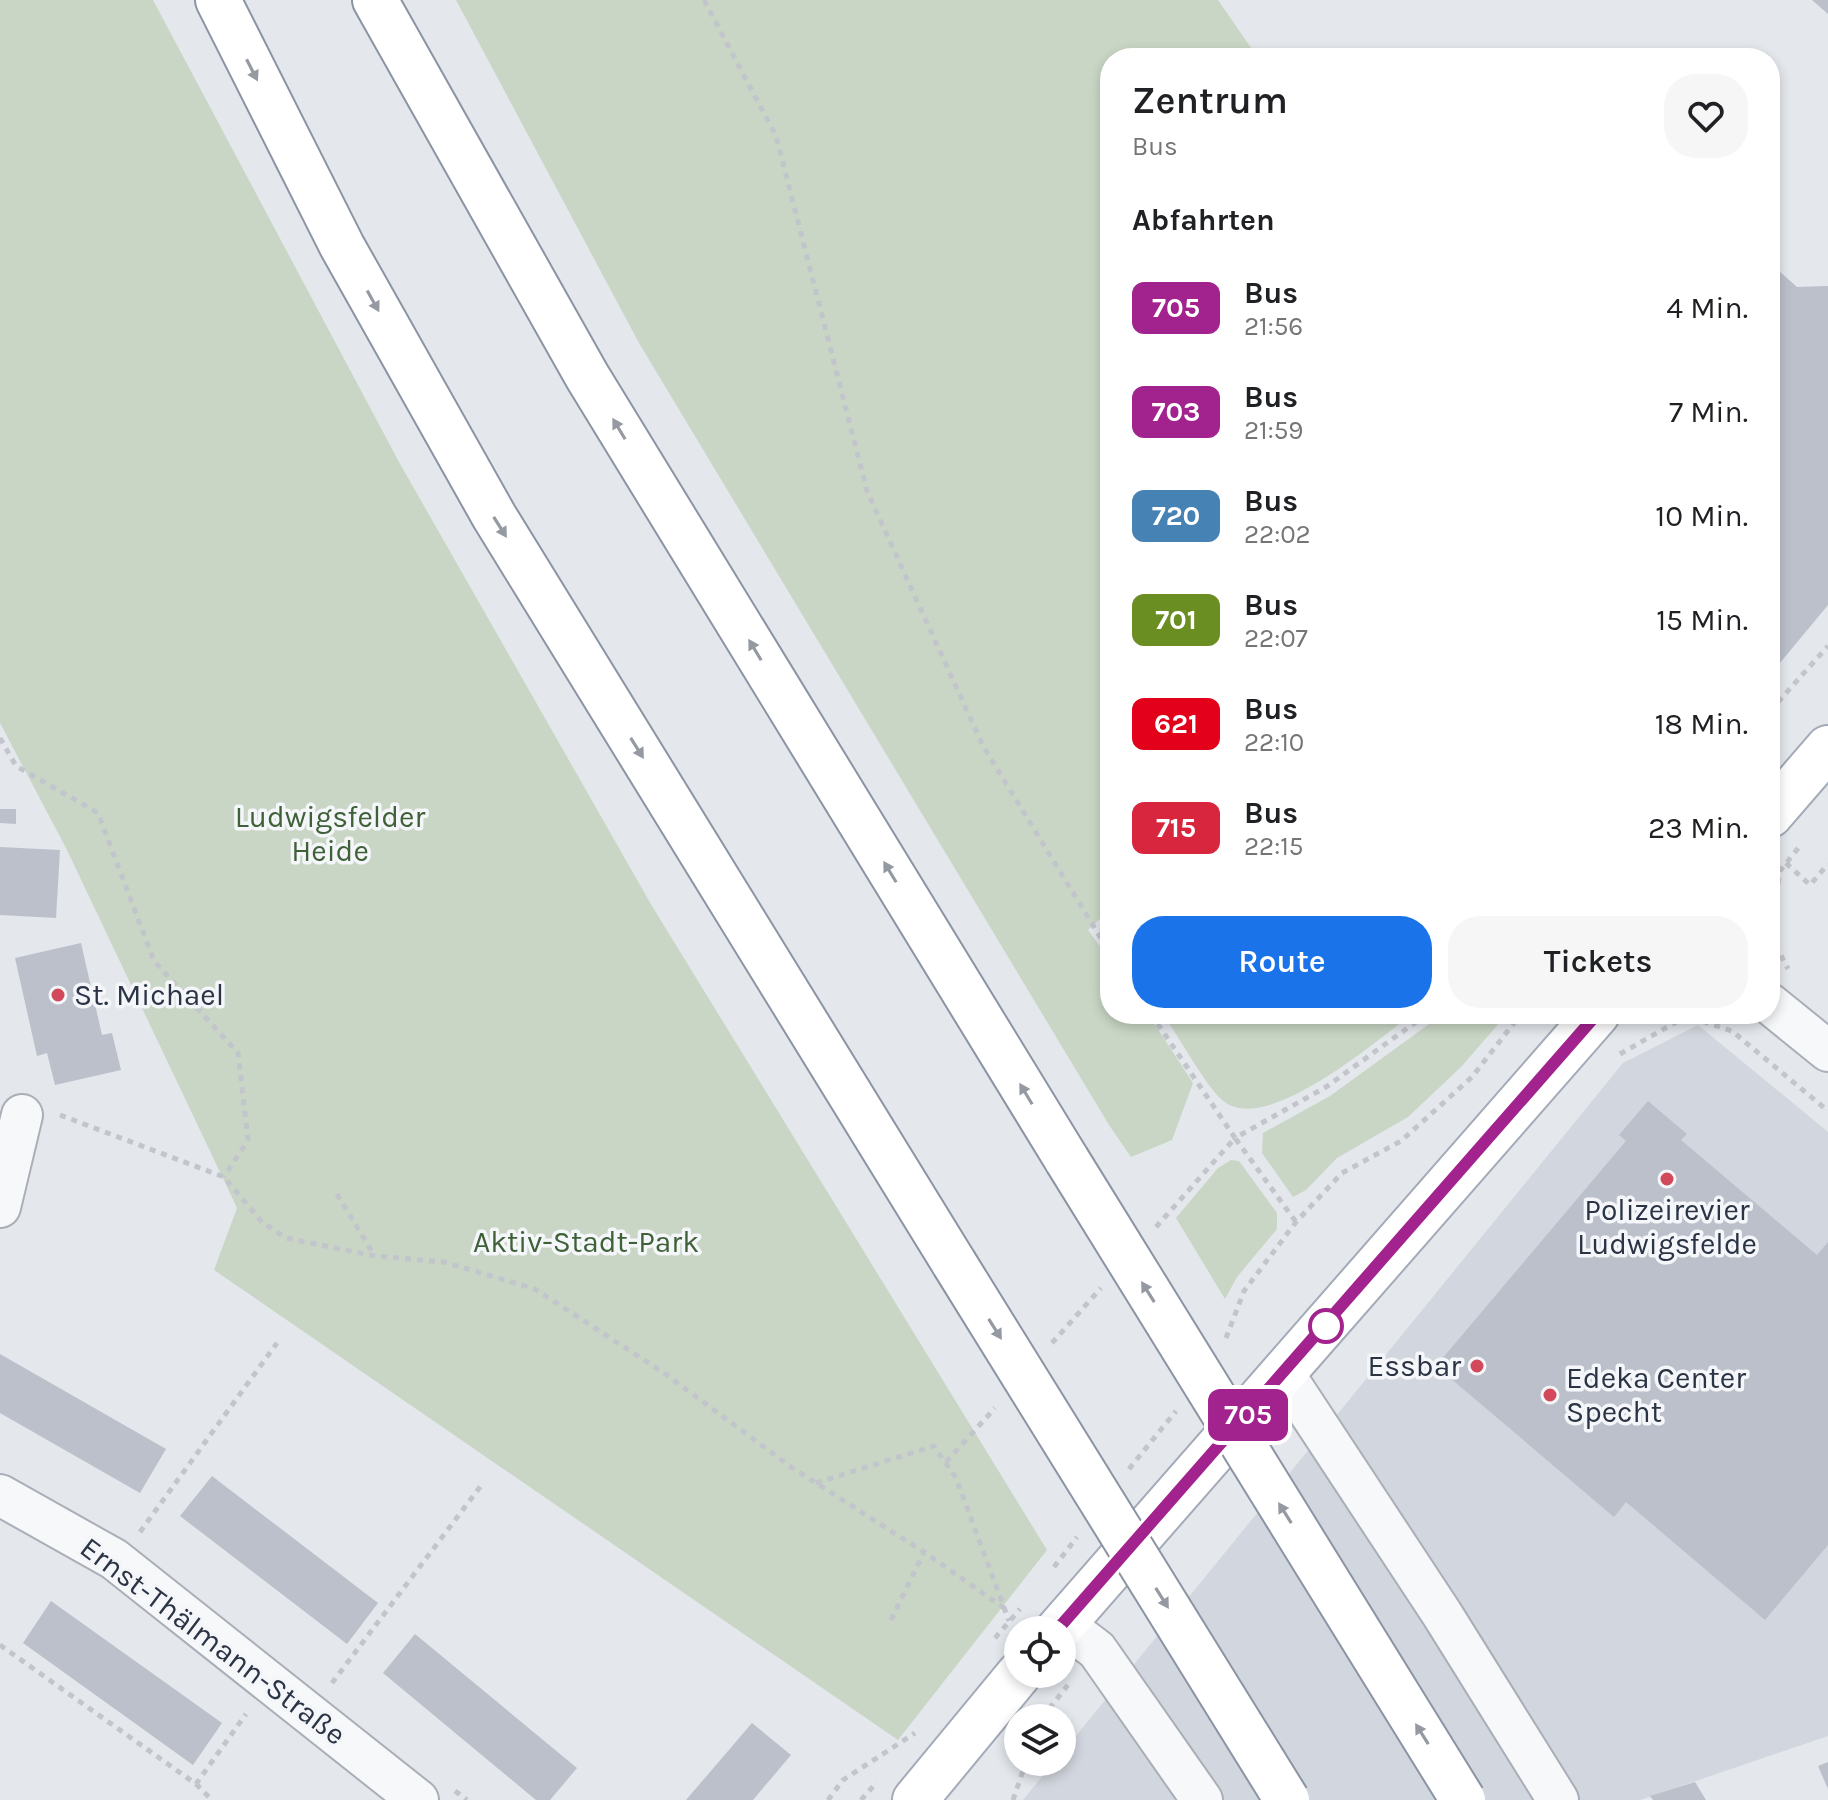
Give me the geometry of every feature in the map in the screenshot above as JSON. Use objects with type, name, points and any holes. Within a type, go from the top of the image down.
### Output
[{"type":"main road","points":[[218,0],[342,246],[494,516],[1287,1800]]},
{"type":"main road","points":[[375,0],[572,352],[1463,1800]]},
{"type":"main road","points":[[1780,803],[1828,748]]},
{"type":"main road","points":[[1070,1616],[1588,1024]]},
{"type":"main road","points":[[915,1800],[1007,1688]]},
{"type":"street","points":[[1780,1012],[1828,1051]]},
{"type":"street","points":[[0,1207],[22,1115]]},
{"type":"street","points":[[1284,1374],[1442,1614],[1558,1800]]},
{"type":"street","name":"Ernst-Thälmann-Straße","points":[[0,1495],[118,1562],[418,1800]]},
{"type":"street","points":[[1076,1637],[1097,1650],[1202,1800]]},
{"type":"path","points":[[704,0],[776,136],[867,491],[983,746],[1100,937]]},
{"type":"path","points":[[1780,700],[1828,646]]},
{"type":"path","points":[[0,738],[16,766],[98,813],[154,961],[238,1053],[248,1140],[224,1177]]},
{"type":"path","points":[[1780,871],[1803,843]]},
{"type":"path","points":[[1786,863],[1810,885],[1828,864]]},
{"type":"path","points":[[1158,1024],[1235,1138],[1326,1087],[1413,1024]]},
{"type":"path","points":[[1711,1024],[1732,1031],[1828,1111]]},
{"type":"path","points":[[22,1115],[62,1115],[224,1177],[262,1222],[286,1238],[375,1256],[444,1262],[535,1289],[664,1373],[816,1483],[1007,1610]]},
{"type":"path","points":[[337,1194],[375,1256]]},
{"type":"path","points":[[118,1562],[277,1343]]},
{"type":"path","points":[[816,1483],[934,1446],[956,1478],[1008,1616]]},
{"type":"path","points":[[310,1712],[483,1483]]},
{"type":"path","points":[[891,1620],[924,1552]]},
{"type":"path","points":[[0,1645],[196,1784],[212,1800]]},
{"type":"path","points":[[196,1784],[252,1705]]},
{"type":"path","points":[[828,1800],[843,1780],[926,1726]]},
{"type":"path","points":[[1013,1800],[1021,1776]]},
{"type":"shaded area","points":[[1698,1025],[1828,1132],[1828,1736],[1640,1800],[1023,1800],[1043,1776],[1076,1776],[1076,1736],[1623,1063]]},
{"type":"green space","points":[[0,0],[153,0],[399,462],[652,906],[1047,1550],[898,1740],[214,1270],[237,1208],[66,848],[0,723]]},
{"type":"green space","points":[[456,0],[1218,0],[1251,48],[1100,48],[1100,919],[1088,930],[1100,946],[1100,1024],[1155,1024],[1193,1083],[1172,1140],[1131,1157],[1109,1125],[639,343]]},
{"type":"green space","points":[[1169,1024],[1400,1024],[1320,1081],[1265,1106],[1241,1108],[1222,1100]]},
{"type":"green space","points":[[1429,1024],[1498,1024],[1462,1066],[1408,1117],[1337,1158],[1306,1190],[1293,1197],[1262,1153],[1263,1133],[1330,1096]]},
{"type":"green space","points":[[1231,1160],[1239,1161],[1277,1213],[1277,1229],[1237,1277],[1225,1299],[1176,1218],[1218,1168]]},
{"type":"building","points":[[1812,0],[1828,0],[1828,14]]},
{"type":"building","points":[[1780,272],[1797,287],[1828,286],[1828,605],[1780,663]]},
{"type":"building","points":[[0,809],[16,809],[16,824],[0,823]]},
{"type":"building","points":[[0,847],[60,850],[56,918],[0,915]]},
{"type":"building","name":"St. Michael","points":[[81,943],[102,1035],[112,1033],[121,1070],[55,1085],[47,1053],[37,1056],[15,958]]},
{"type":"building","points":[[1648,1101],[1687,1134],[1681,1140],[1817,1255],[1828,1242],[1828,1545],[1765,1620],[1626,1502],[1614,1517],[1436,1366],[1626,1141],[1619,1135]]},
{"type":"building","points":[[0,1354],[166,1449],[140,1493],[0,1413]]},
{"type":"building","points":[[212,1476],[378,1603],[347,1644],[180,1516]]},
{"type":"building","points":[[51,1601],[222,1723],[193,1765],[23,1643]]},
{"type":"building","points":[[415,1634],[577,1768],[550,1800],[536,1800],[383,1673]]},
{"type":"building","points":[[752,1723],[791,1755],[753,1800],[686,1800]]},
{"type":"building","points":[[1828,1762],[1828,1789],[1818,1766]]},
{"type":"building","points":[[1695,1782],[1706,1800],[1653,1800],[1650,1796]]},
{"type":"bus line","name":"705","points":[[1069,1616],[1588,1024]]},
{"type":"place","name":"St. Michael","points":[[58,995]]},
{"type":"place","name":"Polizeirevier Ludwigsfelde","points":[[1667,1179]]},
{"type":"place","name":"Essbar","points":[[1477,1366]]},
{"type":"place","name":"Edeka Center Specht","points":[[1550,1395]]},
{"type":"park label","name":"Ludwigsfelder Heide","points":[[330,834]]},
{"type":"park label","name":"Aktiv-Stadt-Park","points":[[586,1242]]}]
